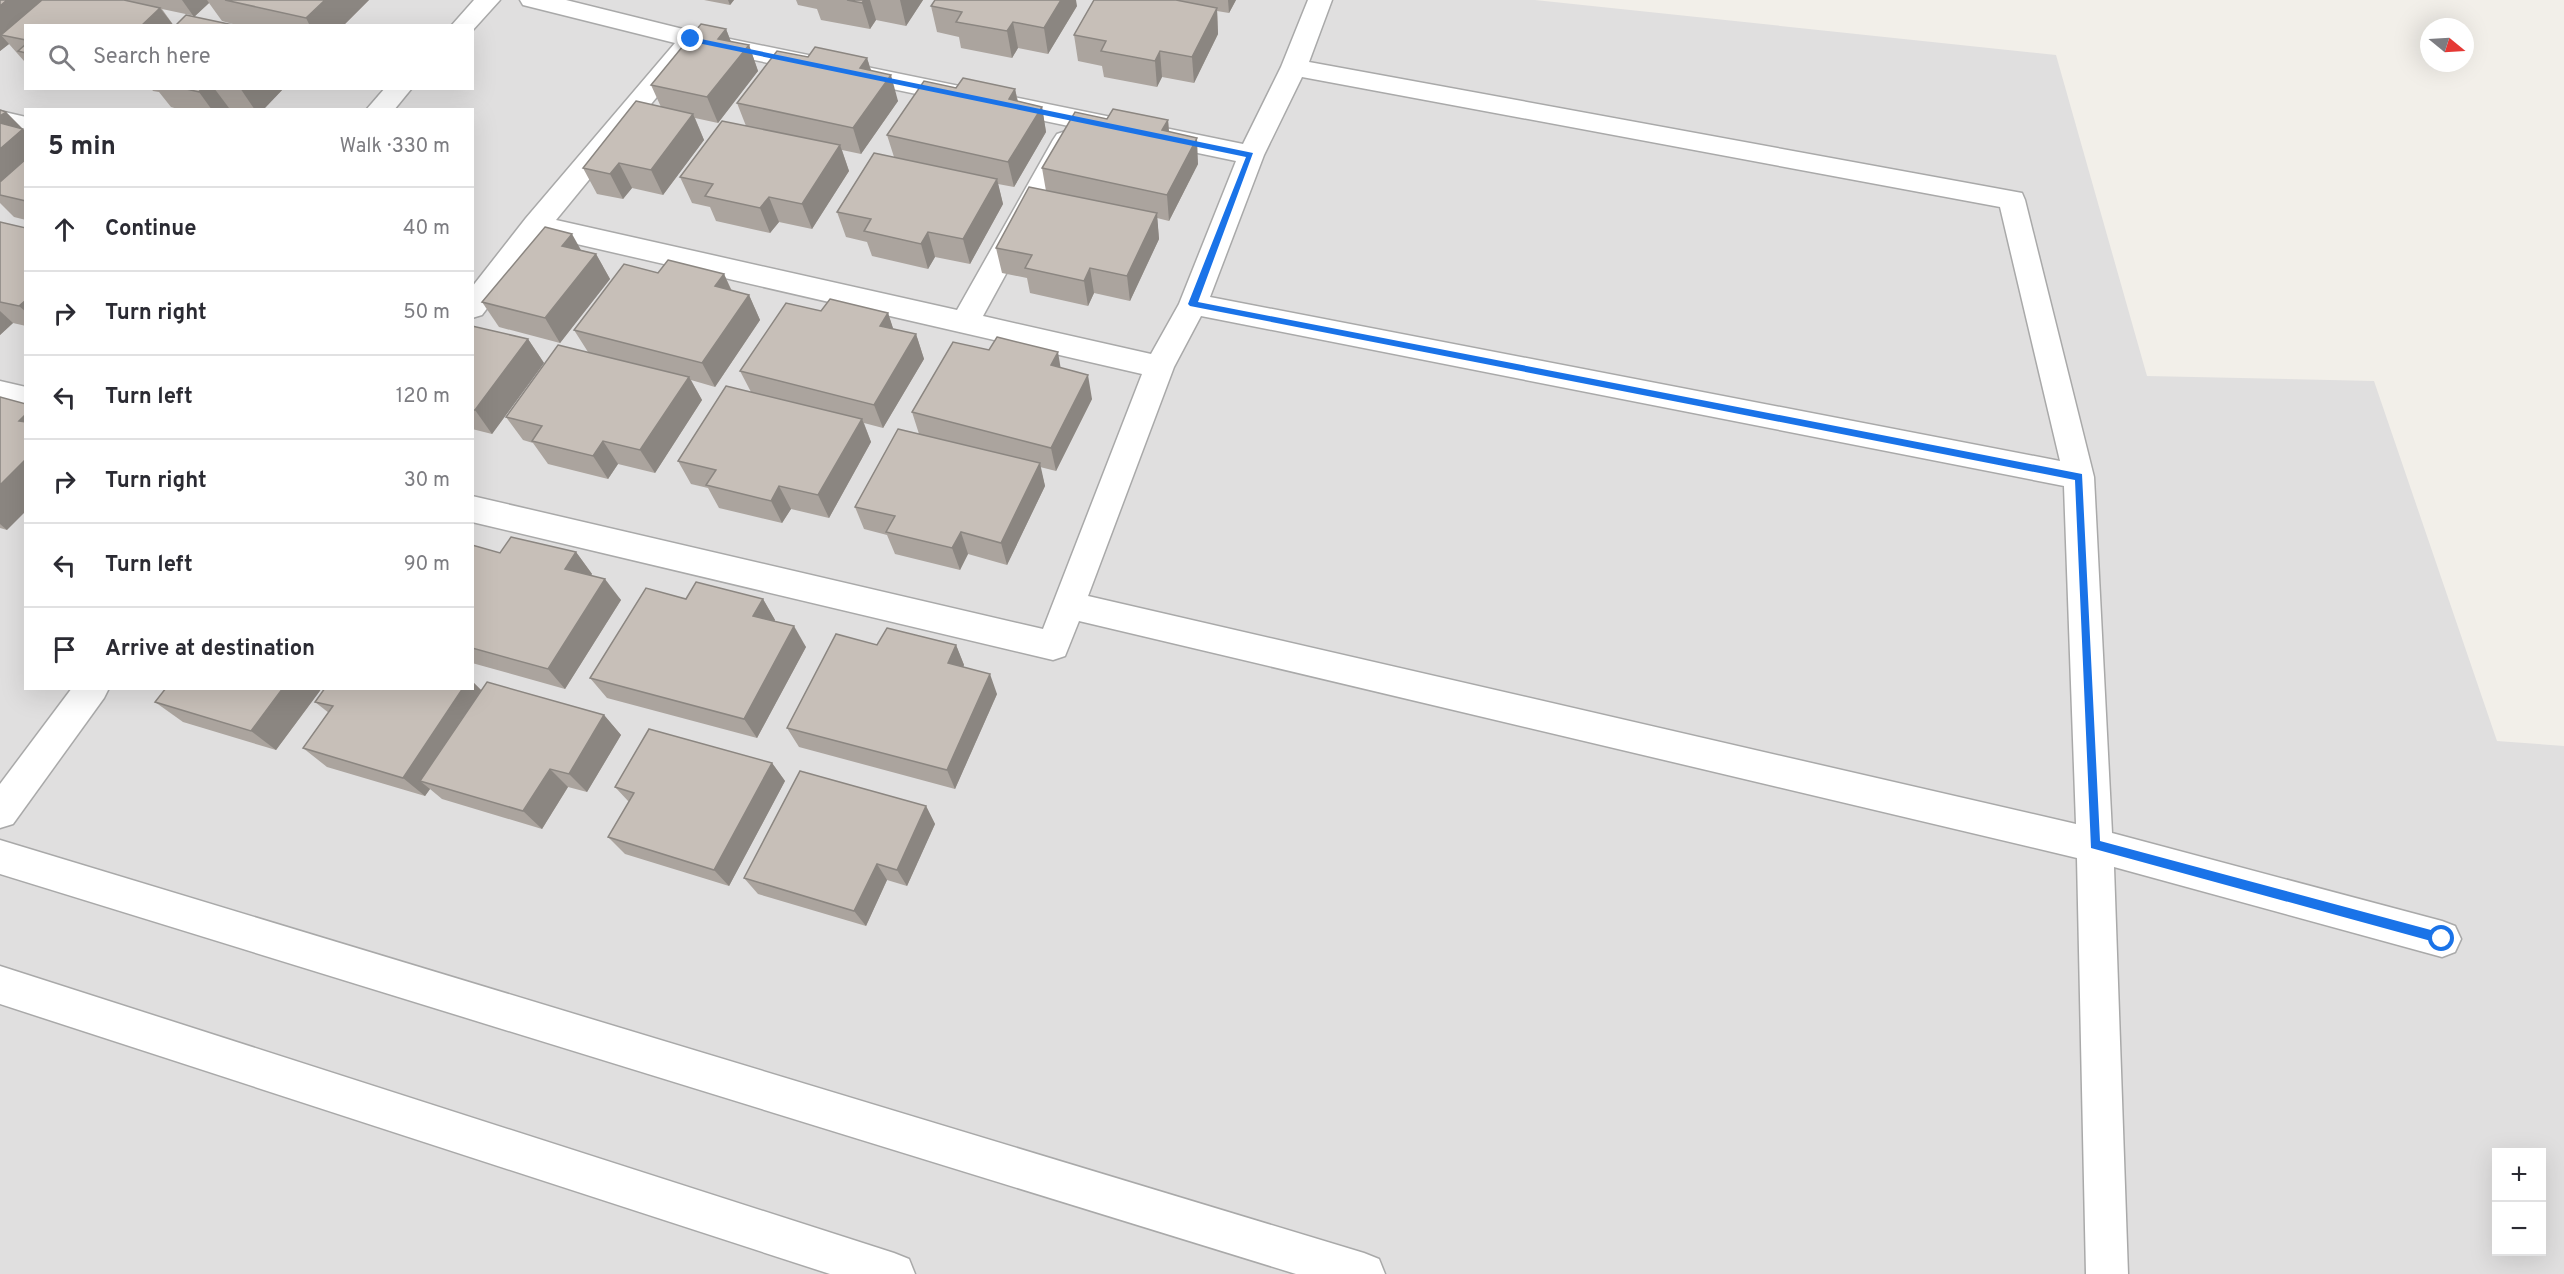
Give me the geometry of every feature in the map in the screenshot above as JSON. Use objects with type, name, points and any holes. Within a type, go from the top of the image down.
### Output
[{"type":"street","points":[[465,24],[488,0]]},
{"type":"street","points":[[532,0],[691,39],[1251,155]]},
{"type":"street","points":[[620,20],[637,0]]},
{"type":"street","points":[[474,509],[1053,646],[1158,367],[1193,304],[1251,155],[1294,67],[1320,0]]},
{"type":"street","points":[[474,305],[536,225],[691,39]]},
{"type":"street","points":[[1294,67],[2012,200],[2079,477],[2095,844],[2107,1274]]},
{"type":"street","points":[[381,108],[398,90]]},
{"type":"street","points":[[965,322],[1078,118]]},
{"type":"street","points":[[0,120],[24,126]]},
{"type":"street","points":[[536,225],[1158,367]]},
{"type":"street","points":[[1193,304],[2079,477]]},
{"type":"street","points":[[0,392],[24,398]]},
{"type":"street","points":[[1069,605],[2095,844],[2442,939]]},
{"type":"street","points":[[0,812],[91,690]]},
{"type":"street","points":[[0,857],[1364,1274]]},
{"type":"street","points":[[0,985],[894,1274]]},
{"type":"shaded area","points":[[0,0],[1535,0],[2056,55],[2147,376],[2374,381],[2497,741],[2564,746],[2564,1274],[0,1274]]},
{"type":"building","points":[[42,0],[124,0],[160,8],[143,24],[24,24],[24,40],[1,35]]},
{"type":"building","points":[[225,0],[325,0],[306,18]]},
{"type":"building","points":[[847,0],[864,0],[862,3]]},
{"type":"building","points":[[935,0],[1061,0],[1044,28],[1013,22],[1007,31],[956,22],[962,12],[931,6]]},
{"type":"building","points":[[1094,0],[1176,0],[1217,8],[1192,57],[1160,51],[1155,61],[1101,51],[1106,41],[1074,35]]},
{"type":"building","points":[[186,15],[229,24],[177,24]]},
{"type":"building","points":[[701,24],[726,29],[718,39],[749,45],[707,97],[651,85]]},
{"type":"building","points":[[815,47],[867,58],[860,68],[891,75],[853,128],[737,103],[777,51],[808,57]]},
{"type":"building","points":[[963,78],[1015,89],[1009,99],[1042,107],[1008,162],[887,135],[924,81],[956,88]]},
{"type":"building","points":[[636,101],[693,114],[651,170],[619,163],[610,174],[583,168]]},
{"type":"building","points":[[1113,109],[1168,120],[1162,130],[1197,138],[1167,195],[1042,168],[1075,112],[1107,119]]},
{"type":"building","points":[[722,121],[840,145],[802,204],[769,197],[760,208],[705,196],[713,184],[680,177]]},
{"type":"building","points":[[0,123],[23,129],[0,149]]},
{"type":"building","points":[[874,153],[997,179],[963,239],[928,232],[921,244],[864,231],[871,219],[837,212]]},
{"type":"building","points":[[24,161],[24,201],[0,195],[0,182]]},
{"type":"building","points":[[1029,187],[1157,213],[1127,276],[1090,268],[1084,281],[1025,268],[1032,255],[996,248]]},
{"type":"building","points":[[0,222],[24,228],[24,302],[19,306],[0,302]]},
{"type":"building","points":[[545,227],[572,234],[562,246],[596,254],[545,318],[482,302]]},
{"type":"building","points":[[668,260],[724,274],[715,286],[749,295],[702,363],[574,330],[624,264],[658,273]]},
{"type":"building","points":[[830,299],[888,313],[880,326],[916,334],[874,405],[740,371],[786,303],[821,311]]},
{"type":"building","points":[[474,326],[528,339],[475,410]]},
{"type":"building","points":[[997,337],[1058,352],[1051,365],[1088,375],[1051,448],[912,412],[953,342],[989,350]]},
{"type":"building","points":[[558,345],[689,377],[640,450],[603,441],[593,456],[532,441],[542,426],[506,417]]},
{"type":"building","points":[[726,386],[862,419],[818,495],[779,486],[771,501],[706,485],[716,470],[678,461]]},
{"type":"building","points":[[0,397],[24,403],[24,416],[19,421],[24,422],[24,461],[0,485]]},
{"type":"building","points":[[898,429],[1040,463],[1001,543],[961,532],[952,548],[886,532],[895,516],[855,507]]},
{"type":"building","points":[[511,537],[576,552],[565,569],[605,579],[548,669],[474,649],[474,546],[500,553]]},
{"type":"building","points":[[696,582],[763,599],[753,616],[794,626],[744,719],[590,678],[646,588],[686,599]]},
{"type":"building","points":[[887,628],[956,645],[948,663],[990,674],[947,770],[787,728],[836,634],[877,645]]},
{"type":"building","points":[[487,682],[604,715],[569,774],[550,769],[523,811],[420,781]]},
{"type":"building","points":[[164,690],[282,690],[251,731],[155,702]]},
{"type":"building","points":[[324,690],[462,690],[403,778],[303,748],[333,706],[315,702]]},
{"type":"building","points":[[649,729],[772,763],[714,870],[608,837],[634,793],[615,787]]},
{"type":"building","points":[[800,771],[926,806],[897,870],[877,864],[854,911],[744,878]]},
{"type":"route","points":[[691,39],[1251,155],[1193,304],[2079,477],[2095,844],[2442,939]]}]
